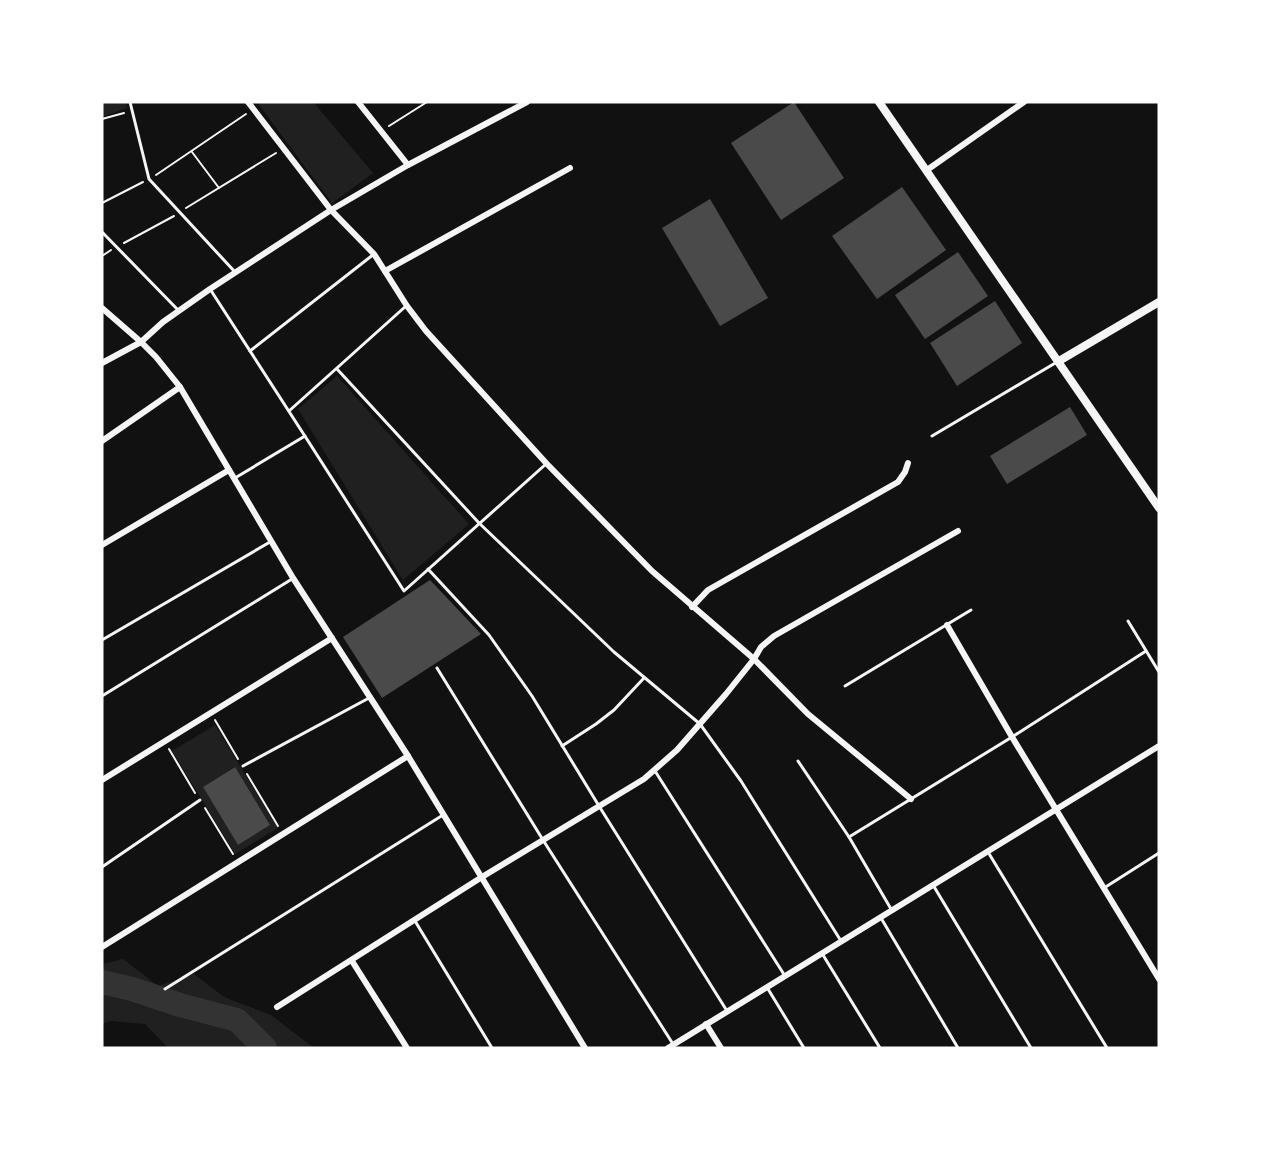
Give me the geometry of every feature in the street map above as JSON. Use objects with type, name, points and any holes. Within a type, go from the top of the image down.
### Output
[{"type":"main road","points":[[879,102],[1159,508]]},
{"type":"street","points":[[248,102],[331,210],[374,254],[426,331],[547,464],[652,571],[754,659],[808,714],[911,799]]},
{"type":"street","points":[[358,102],[408,165]]},
{"type":"street","points":[[102,363],[141,342],[179,310],[331,210],[408,165],[527,102]]},
{"type":"street","points":[[927,170],[1024,102]]},
{"type":"street","points":[[385,271],[570,168]]},
{"type":"street","points":[[1059,361],[1159,302]]},
{"type":"street","points":[[102,308],[156,357],[180,387],[293,578],[408,756],[585,1048]]},
{"type":"street","points":[[102,441],[180,387]]},
{"type":"street","points":[[692,607],[708,591],[898,482],[908,463]]},
{"type":"street","points":[[102,545],[229,470]]},
{"type":"street","points":[[277,1007],[482,877],[644,779],[677,750],[754,659],[761,647],[774,636],[958,531]]},
{"type":"street","points":[[947,625],[1055,810],[1159,979]]},
{"type":"street","points":[[102,780],[332,638]]},
{"type":"street","points":[[670,1046],[1159,746]]},
{"type":"street","points":[[102,946],[408,756]]},
{"type":"street","points":[[352,961],[407,1048]]},
{"type":"street","points":[[706,1024],[721,1048]]},
{"type":"lane","points":[[130,102],[149,179],[236,272]]},
{"type":"lane","points":[[102,232],[179,310]]},
{"type":"lane","points":[[250,351],[374,254]]},
{"type":"lane","points":[[210,289],[404,591],[547,464]]},
{"type":"lane","points":[[289,411],[407,306]]},
{"type":"lane","points":[[932,435],[1059,361]]},
{"type":"lane","points":[[337,369],[479,523],[614,652],[700,724],[741,782],[841,941]]},
{"type":"lane","points":[[234,478],[305,436]]},
{"type":"lane","points":[[102,640],[272,541]]},
{"type":"lane","points":[[428,569],[489,634],[532,696],[727,1011]]},
{"type":"lane","points":[[102,696],[293,578]]},
{"type":"lane","points":[[845,686],[971,610]]},
{"type":"lane","points":[[1128,621],[1159,672]]},
{"type":"lane","points":[[849,837],[1146,651]]},
{"type":"lane","points":[[437,668],[670,1046]]},
{"type":"lane","points":[[562,746],[614,710],[644,678]]},
{"type":"lane","points":[[243,766],[370,697]]},
{"type":"lane","points":[[798,761],[849,837],[892,910]]},
{"type":"lane","points":[[655,771],[785,976]]},
{"type":"lane","points":[[102,867],[200,800]]},
{"type":"lane","points":[[165,989],[443,815]]},
{"type":"lane","points":[[988,851],[1107,1048]]},
{"type":"lane","points":[[1103,889],[1159,853]]},
{"type":"lane","points":[[933,885],[1031,1048]]},
{"type":"lane","points":[[880,917],[958,1048]]},
{"type":"lane","points":[[415,921],[492,1048]]},
{"type":"lane","points":[[822,953],[880,1048]]},
{"type":"lane","points":[[767,987],[804,1048]]},
{"type":"path","points":[[381,131],[426,102]]},
{"type":"path","points":[[102,203],[149,179],[253,109]]},
{"type":"path","points":[[102,119],[133,111]]},
{"type":"path","points":[[117,247],[180,212],[284,148]]},
{"type":"path","points":[[191,151],[219,188]]},
{"type":"shaded area","points":[[102,102],[126,102],[127,108],[102,117]]},
{"type":"shaded area","points":[[257,102],[313,102],[373,173],[332,203]]},
{"type":"shaded area","points":[[337,376],[469,524],[403,580],[298,409]]},
{"type":"shaded area","points":[[215,725],[278,828],[235,854],[172,751]],"holes":[[[234,767],[270,825],[238,845],[203,787]]]},
{"type":"shaded area","points":[[123,959],[158,986],[194,974],[224,997],[271,1015],[314,1048],[168,1048],[145,1024],[110,1021],[102,1024],[102,964]]},
{"type":"building","points":[[794,102],[844,178],[781,220],[731,143]]},
{"type":"building","points":[[902,187],[946,250],[877,299],[832,236]]},
{"type":"building","points":[[710,199],[768,298],[720,326],[662,228]]},
{"type":"building","points":[[958,252],[988,296],[925,339],[895,295]]},
{"type":"building","points":[[995,301],[1022,343],[957,386],[930,343]]},
{"type":"building","points":[[1070,407],[1087,435],[1007,484],[990,456]]},
{"type":"building","points":[[430,580],[481,634],[382,698],[343,637]]},
{"type":"building","points":[[235,767],[270,825],[238,845],[203,787]]},
{"type":"waterway","points":[[102,982],[237,1020],[265,1048]]}]
